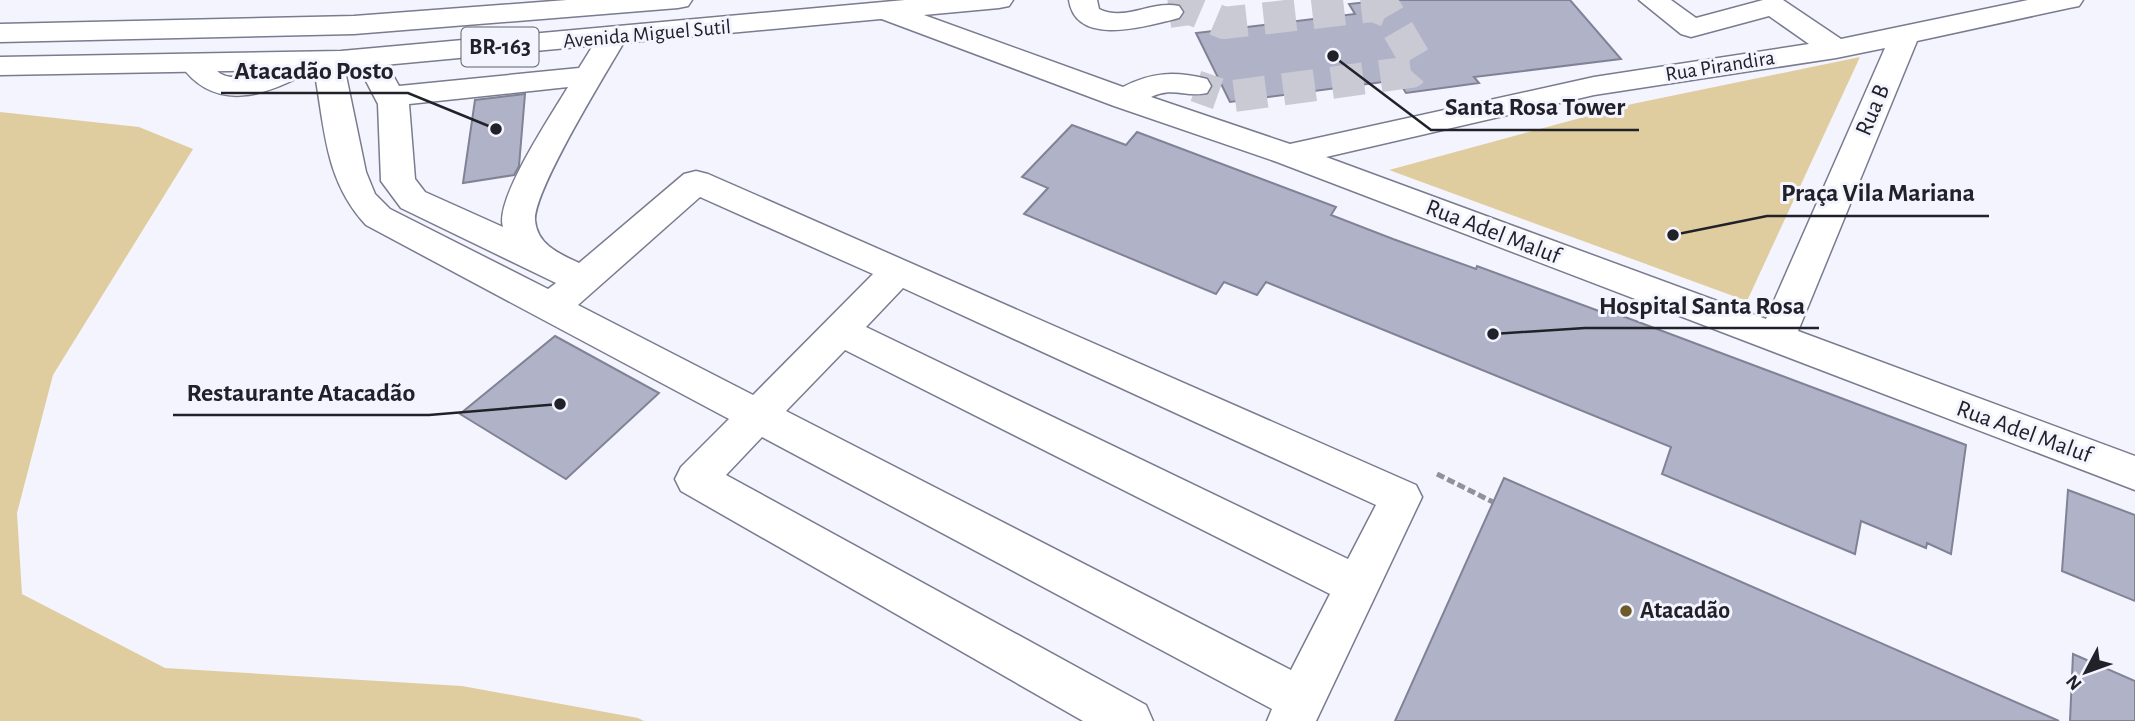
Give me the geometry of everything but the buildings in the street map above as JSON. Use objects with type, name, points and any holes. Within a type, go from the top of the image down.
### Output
[{"type":"main road","name":"Avenida Miguel Sutil","points":[[0,33],[354,25],[678,0]]},
{"type":"main road","name":"Avenida Miguel Sutil","points":[[317,61],[612,37],[999,0]]},
{"type":"main road","points":[[1083,0],[1085,13],[1101,22],[1126,23],[1147,15],[1169,12]]},
{"type":"main road","points":[[1653,0],[1691,28],[1773,6],[1836,49]]},
{"type":"main road","name":"Rua Pirandira","points":[[1289,155],[1594,86],[1836,49],[2069,0]]},
{"type":"main road","name":"Rua Adel Maluf","points":[[889,12],[1125,99],[1289,155],[2135,473]]},
{"type":"main road","name":"Rua B","points":[[1776,340],[1905,35]]},
{"type":"main road","points":[[520,244],[519,220],[530,181],[612,37]]},
{"type":"main road","points":[[369,58],[394,103],[398,181],[413,200],[520,244],[581,280]]},
{"type":"main road","points":[[0,66],[195,64],[210,82],[236,87],[270,81],[317,61],[340,132],[349,172],[361,199],[379,217],[459,261],[757,416],[1297,710],[1401,497],[696,182],[550,308]]},
{"type":"main road","points":[[391,96],[590,76]]},
{"type":"main road","points":[[1125,99],[1163,81],[1177,80],[1196,86]]},
{"type":"main road","points":[[355,185],[398,171]]},
{"type":"main road","points":[[459,261],[520,244]]},
{"type":"main road","points":[[898,271],[696,480],[1129,721]]},
{"type":"main road","points":[[840,331],[1357,585]]},
{"type":"shaded area","points":[[1860,57],[1747,301],[1389,170],[1632,104]]},
{"type":"shaded area","points":[[0,112],[139,127],[193,149],[53,375],[17,513],[22,594],[165,668],[462,686],[644,721],[0,721]]},
{"type":"tunnel","points":[[1169,12],[1191,9],[1224,23],[1374,6],[1387,11],[1418,64],[1411,72],[1227,97],[1196,86]]},
{"type":"place","name":"Santa Rosa Tower","points":[[1333,56]]},
{"type":"place","name":"Atacadão Posto","points":[[496,129]]},
{"type":"place","name":"Praça Vila Mariana","points":[[1673,235]]},
{"type":"place","name":"Hospital Santa Rosa","points":[[1493,334]]},
{"type":"place","name":"Restaurante Atacadão","points":[[560,404]]},
{"type":"place","name":"Atacadão","points":[[1626,611]]}]
